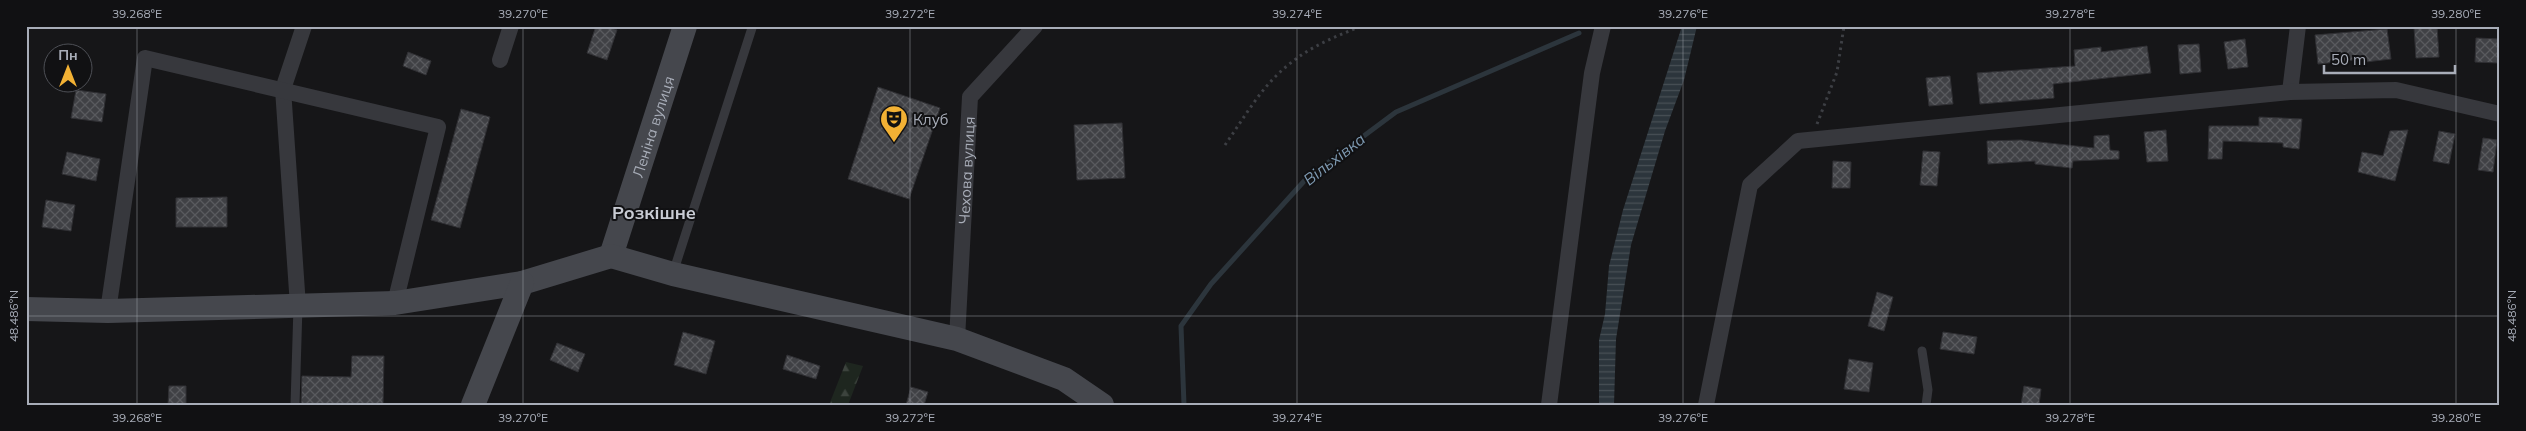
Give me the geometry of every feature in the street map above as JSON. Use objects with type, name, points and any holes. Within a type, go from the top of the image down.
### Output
[{"type":"street","points":[[298,306],[283,89],[304,26]]},
{"type":"street","points":[[500,60],[511,26]]},
{"type":"street","name":"Леніна вулиця","points":[[611,256],[685,26]]},
{"type":"street","name":"Чехова вулиця","points":[[956,339],[970,97],[1035,26]]},
{"type":"street","points":[[1549,405],[1592,73],[1603,26]]},
{"type":"street","points":[[2290,92],[2298,26]]},
{"type":"street","points":[[108,311],[145,58],[438,127],[395,303]]},
{"type":"street","points":[[1706,405],[1750,185],[1798,141],[2290,92],[2396,90],[2500,114]]},
{"type":"street","points":[[26,310],[108,311],[395,303],[522,283],[611,256],[673,274],[956,339],[1064,379],[1102,405]]},
{"type":"street","points":[[473,405],[522,283]]},
{"type":"lane","points":[[673,274],[752,28]]},
{"type":"lane","points":[[295,405],[298,306]]},
{"type":"lane","points":[[1922,351],[1928,390],[1926,405]]},
{"type":"path","points":[[1225,145],[1256,98],[1287,66],[1330,38],[1362,26]]},
{"type":"path","points":[[1812,140],[1836,72],[1844,26]]},
{"type":"green space","points":[[846,362],[863,366],[848,405],[829,405]]},
{"type":"shaded area","points":[[1682,26],[1697,26],[1684,80],[1665,131],[1631,245],[1616,339],[1614,405],[1599,405],[1599,340],[1605,314],[1609,266],[1623,210]]},
{"type":"building","points":[[596,26],[607,26],[617,30],[607,60],[587,53]]},
{"type":"building","points":[[2437,26],[2439,57],[2416,58],[2414,27]]},
{"type":"building","points":[[2387,29],[2391,59],[2365,62],[2365,59],[2318,64],[2315,35]]},
{"type":"building","points":[[2476,38],[2500,39],[2499,63],[2475,62]]},
{"type":"building","points":[[2245,39],[2248,67],[2228,69],[2224,42]]},
{"type":"building","points":[[2199,44],[2201,72],[2180,74],[2178,45]]},
{"type":"building","points":[[2147,46],[2151,73],[2053,84],[2054,98],[1980,104],[1977,73],[2075,66],[2074,50],[2101,47],[2101,52]]},
{"type":"building","points":[[408,52],[431,61],[426,75],[403,66]]},
{"type":"building","points":[[1950,76],[1953,104],[1929,106],[1926,78]]},
{"type":"building","name":"Клуб","points":[[878,87],[940,108],[909,199],[848,179]]},
{"type":"building","points":[[76,92],[106,94],[102,122],[71,118]]},
{"type":"building","points":[[461,109],[490,117],[460,228],[431,220]]},
{"type":"building","points":[[2259,117],[2302,119],[2299,149],[2283,147],[2283,143],[2223,141],[2222,159],[2208,159],[2209,126],[2259,126]]},
{"type":"building","points":[[1122,123],[1125,178],[1077,180],[1074,125]]},
{"type":"building","points":[[2166,130],[2168,161],[2147,162],[2144,132]]},
{"type":"building","points":[[2408,130],[2395,181],[2358,172],[2362,152],[2383,156],[2390,131]]},
{"type":"building","points":[[2439,131],[2455,134],[2449,164],[2433,161]]},
{"type":"building","points":[[2109,135],[2110,150],[2119,151],[2119,159],[2073,161],[2072,168],[2035,164],[2035,161],[1988,164],[1987,141],[2021,140],[2094,148],[2094,136]]},
{"type":"building","points":[[2483,138],[2497,140],[2493,172],[2478,170]]},
{"type":"building","points":[[1923,151],[1940,152],[1937,186],[1920,185]]},
{"type":"building","points":[[67,152],[100,159],[96,181],[62,174]]},
{"type":"building","points":[[1833,161],[1851,162],[1850,188],[1832,188]]},
{"type":"building","points":[[227,197],[227,227],[176,227],[176,198]]},
{"type":"building","points":[[46,200],[75,205],[71,231],[42,227]]},
{"type":"building","points":[[1877,292],[1893,297],[1884,331],[1868,326]]},
{"type":"building","points":[[683,332],[715,341],[706,374],[674,365]]},
{"type":"building","points":[[1943,332],[1977,337],[1974,354],[1940,349]]},
{"type":"building","points":[[557,343],[585,354],[578,372],[550,360]]},
{"type":"building","points":[[787,355],[820,366],[816,379],[783,369]]},
{"type":"building","points":[[352,356],[384,356],[383,405],[301,405],[302,376],[351,377]]},
{"type":"building","points":[[1849,359],[1873,363],[1869,392],[1844,389]]},
{"type":"building","points":[[169,386],[186,386],[186,405],[168,405]]},
{"type":"building","points":[[2024,386],[2041,389],[2039,405],[2021,405]]},
{"type":"building","points":[[911,387],[928,392],[924,405],[906,405]]},
{"type":"waterway","name":"Вільхівка","points":[[1184,405],[1181,326],[1211,284],[1306,179],[1396,112],[1579,33]]},
{"type":"place","name":"Клуб","points":[[894,143]]},
{"type":"district","name":"Розкішне","points":[[654,212]]}]
